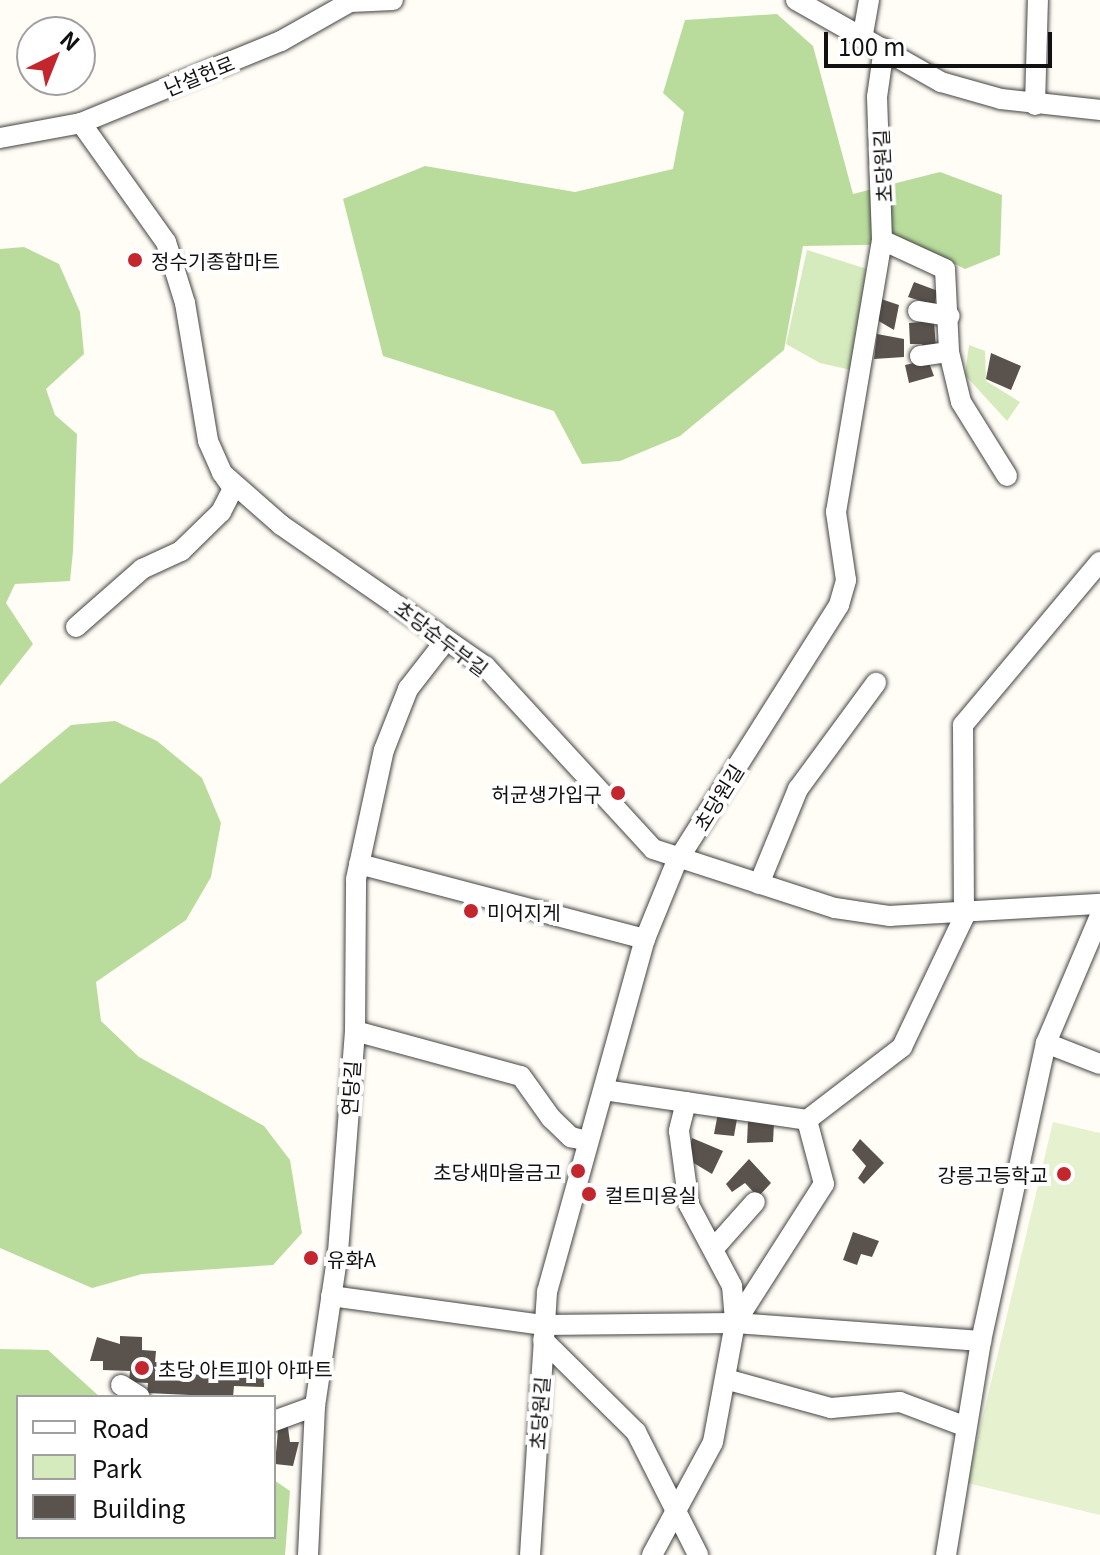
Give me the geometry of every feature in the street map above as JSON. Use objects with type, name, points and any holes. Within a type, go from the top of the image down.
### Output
[{"type":"street","name":"난설헌로","points":[[0,138],[81,123],[281,41],[350,2],[393,0]]},
{"type":"street","points":[[796,0],[863,34],[941,82],[1035,105],[1100,110]]},
{"type":"street","points":[[863,34],[869,0]]},
{"type":"street","points":[[1035,105],[1038,0]]},
{"type":"street","name":"초당원길","points":[[530,1555],[544,1333],[587,1141],[645,939],[676,863],[839,605],[846,580],[836,512],[882,240],[877,97],[884,48]]},
{"type":"street","name":"초당순두부길","points":[[81,123],[171,252],[208,441],[222,473],[281,525],[485,666],[653,849],[676,863],[835,908],[964,917],[1100,904]]},
{"type":"street","points":[[882,240],[945,269],[950,316],[949,352],[961,402],[1007,476]]},
{"type":"street","points":[[918,311],[950,316]]},
{"type":"street","points":[[920,356],[949,352]]},
{"type":"street","points":[[76,627],[142,569],[181,551],[221,512],[233,488],[222,473]]},
{"type":"street","points":[[604,1090],[807,1120],[902,1047],[964,917],[963,725],[1100,562]]},
{"type":"street","name":"연당길","points":[[308,1555],[315,1406],[331,1296],[355,1031],[359,864],[389,738],[408,689],[446,640]]},
{"type":"street","points":[[759,884],[798,789],[876,683]]},
{"type":"street","points":[[359,864],[645,939]]},
{"type":"street","points":[[946,1555],[964,1426],[1046,1043],[1100,916]]},
{"type":"street","points":[[355,1031],[521,1076],[551,1118],[571,1137],[587,1141]]},
{"type":"street","points":[[1046,1043],[1100,1064]]},
{"type":"street","points":[[652,1555],[713,1442],[729,1380],[735,1323],[732,1286],[715,1247],[689,1205],[679,1131],[686,1102]]},
{"type":"street","points":[[735,1323],[824,1184],[807,1120]]},
{"type":"street","points":[[715,1247],[755,1202]]},
{"type":"street","points":[[331,1296],[544,1333],[735,1323],[981,1341]]},
{"type":"street","points":[[544,1333],[636,1432],[698,1555]]},
{"type":"street","points":[[729,1380],[831,1408],[900,1402],[964,1426]]},
{"type":"street","points":[[121,1385],[137,1395]]},
{"type":"street","points":[[276,1420],[315,1406]]},
{"type":"green space","points":[[777,14],[813,46],[853,194],[940,172],[1002,195],[1000,255],[965,269],[915,244],[803,246],[784,350],[680,436],[620,461],[582,464],[554,411],[383,356],[343,199],[425,166],[575,192],[673,169],[684,112],[663,93],[685,20]]},
{"type":"green space","points":[[24,247],[59,264],[80,312],[84,354],[46,389],[55,415],[77,434],[70,581],[15,584],[6,603],[33,644],[0,686],[0,249]]},
{"type":"green space","points":[[807,250],[867,269],[860,372],[820,363],[786,344]]},
{"type":"green space","points":[[969,345],[985,351],[986,381],[1020,402],[1007,421],[965,375]]},
{"type":"green space","points":[[115,721],[157,741],[202,778],[221,823],[211,877],[186,920],[96,982],[101,1021],[139,1057],[264,1126],[290,1160],[302,1233],[273,1265],[142,1274],[92,1288],[0,1248],[0,784],[71,725]]},
{"type":"green space","name":"강릉고등학교","points":[[1053,1122],[1100,1133],[1100,1515],[967,1483]]},
{"type":"green space","points":[[0,1349],[48,1350],[98,1395],[16,1395],[16,1539],[276,1539],[276,1481],[290,1491],[285,1555],[0,1555]]},
{"type":"building","points":[[914,282],[938,291],[934,305],[908,297]]},
{"type":"building","points":[[881,299],[899,305],[894,330],[877,320]]},
{"type":"building","points":[[934,321],[936,349],[924,352],[922,344],[910,344],[909,323]]},
{"type":"building","points":[[877,334],[904,339],[904,357],[874,359]]},
{"type":"building","points":[[991,353],[1021,366],[1011,390],[986,379]]},
{"type":"building","points":[[928,360],[934,376],[909,383],[905,365]]},
{"type":"building","points":[[718,1113],[737,1119],[734,1136],[714,1134]]},
{"type":"building","points":[[748,1121],[774,1123],[773,1142],[747,1143]]},
{"type":"building","points":[[692,1138],[723,1151],[712,1174],[687,1159]]},
{"type":"building","points":[[860,1139],[884,1163],[864,1184],[858,1178],[866,1166],[852,1150]]},
{"type":"building","points":[[749,1159],[771,1183],[758,1197],[745,1183],[732,1192],[726,1184]]},
{"type":"building","points":[[853,1232],[879,1241],[872,1257],[861,1254],[857,1265],[843,1260]]},
{"type":"building","name":"초당 아트피아 아파트","points":[[120,1336],[142,1337],[142,1350],[156,1351],[155,1362],[181,1364],[181,1374],[235,1376],[238,1364],[265,1365],[264,1387],[234,1386],[233,1395],[147,1393],[148,1383],[129,1382],[130,1371],[103,1370],[103,1361],[90,1361],[97,1337],[120,1344]]},
{"type":"building","points":[[287,1421],[290,1442],[299,1442],[293,1466],[276,1464],[278,1430]]},
{"type":"place","name":"정수기종합마트","points":[[135,260]]},
{"type":"place","name":"허균생가입구","points":[[618,793]]},
{"type":"place","name":"미어지게","points":[[471,911]]},
{"type":"place","name":"초당새마을금고","points":[[578,1171]]},
{"type":"place","name":"강릉고등학교","points":[[1064,1174]]},
{"type":"place","name":"컬트미용실","points":[[589,1194]]},
{"type":"place","name":"유화A","points":[[311,1258]]},
{"type":"place","name":"초당 아트피아 아파트","points":[[142,1368]]}]
